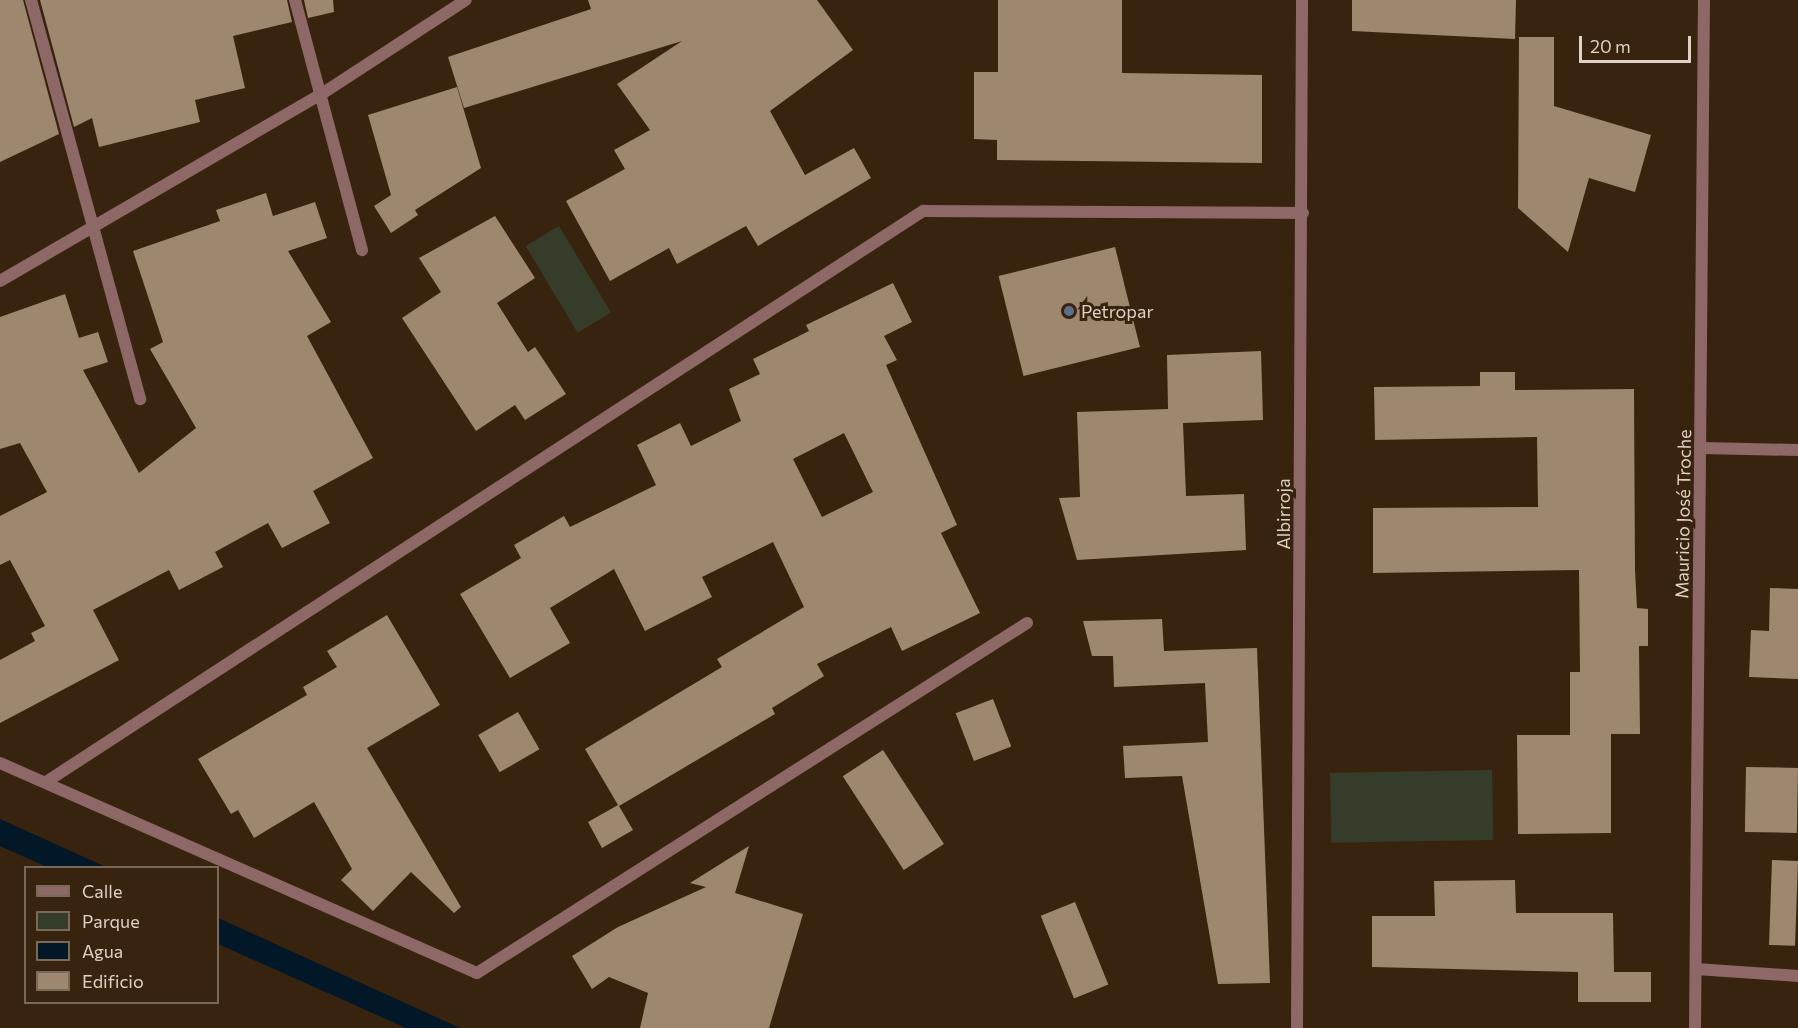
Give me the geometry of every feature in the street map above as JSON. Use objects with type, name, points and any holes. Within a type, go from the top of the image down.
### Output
[{"type":"street","points":[[31,0],[95,222],[140,399]]},
{"type":"street","points":[[295,0],[362,250]]},
{"type":"street","points":[[0,281],[95,222],[320,95],[466,0]]},
{"type":"street","name":"Albirroja","points":[[1297,1028],[1303,213],[1302,0]]},
{"type":"street","name":"Mauricio José Troche","points":[[1695,1028],[1702,448],[1704,0]]},
{"type":"street","points":[[46,782],[923,211],[1303,213]]},
{"type":"street","points":[[1702,448],[1798,450]]},
{"type":"street","points":[[0,763],[477,973],[1027,623]]},
{"type":"street","points":[[1696,969],[1798,976]]},
{"type":"green space","points":[[559,226],[611,313],[578,333],[526,246]]},
{"type":"green space","points":[[1492,770],[1493,840],[1331,843],[1330,773]]},
{"type":"water","points":[[0,819],[104,866],[45,866],[0,846]]},
{"type":"water","points":[[219,918],[460,1028],[406,1028],[219,944]]},
{"type":"building","points":[[0,0],[23,0],[59,134],[0,162]]},
{"type":"building","points":[[40,0],[287,0],[292,22],[233,36],[245,88],[195,100],[200,122],[99,147],[92,118],[74,127]]},
{"type":"building","points":[[304,0],[333,0],[334,12],[308,18]]},
{"type":"building","points":[[588,0],[817,0],[853,50],[770,111],[805,175],[854,148],[871,178],[758,246],[746,226],[677,264],[669,248],[610,281],[566,201],[625,169],[614,150],[650,130],[617,84],[682,41],[464,108],[448,57],[591,9]]},
{"type":"building","points":[[998,0],[1122,0],[1122,73],[1262,75],[1262,163],[997,160],[997,140],[974,139],[974,72],[998,72]]},
{"type":"building","points":[[1352,0],[1516,0],[1515,39],[1352,31]]},
{"type":"building","points":[[1519,37],[1554,37],[1554,106],[1651,135],[1635,192],[1589,178],[1568,252],[1518,208]]},
{"type":"building","points":[[457,87],[481,168],[415,210],[418,215],[391,233],[374,206],[391,195],[368,115]]},
{"type":"building","points":[[266,193],[273,216],[315,202],[327,238],[288,251],[331,322],[307,336],[373,458],[313,491],[330,523],[282,548],[268,523],[215,552],[223,567],[179,590],[169,570],[93,610],[119,660],[0,723],[0,660],[35,641],[31,633],[45,626],[10,560],[0,565],[0,516],[47,492],[20,443],[0,449],[0,317],[65,294],[79,338],[98,332],[108,362],[83,370],[139,473],[196,428],[150,349],[163,342],[133,251],[220,221],[216,210]]},
{"type":"building","points":[[495,216],[535,278],[497,303],[528,352],[535,347],[566,394],[525,420],[515,405],[476,431],[402,318],[441,292],[419,258]]},
{"type":"building","name":"Petropar","points":[[1115,247],[1140,347],[1023,376],[999,276]]},
{"type":"building","points":[[893,283],[912,322],[884,336],[897,360],[886,365],[957,525],[941,533],[980,613],[902,651],[891,627],[817,664],[824,676],[772,708],[775,714],[619,806],[633,830],[602,848],[588,822],[618,805],[585,749],[722,667],[717,659],[804,607],[773,542],[702,577],[712,597],[645,631],[614,569],[550,608],[570,643],[510,678],[460,594],[521,558],[514,545],[564,516],[570,527],[656,485],[637,445],[680,423],[691,446],[741,421],[729,389],[760,374],[753,359],[809,331],[806,325]],"holes":[[[844,433],[873,492],[822,517],[793,459]]]},
{"type":"building","points":[[1261,351],[1263,420],[1183,423],[1186,496],[1244,494],[1246,550],[1077,560],[1059,498],[1080,497],[1077,412],[1168,409],[1167,355]]},
{"type":"building","points":[[1480,372],[1515,372],[1515,390],[1634,389],[1637,608],[1648,609],[1648,646],[1639,646],[1640,734],[1611,734],[1611,833],[1518,834],[1517,735],[1570,735],[1570,672],[1580,672],[1579,570],[1373,573],[1373,508],[1538,507],[1537,437],[1375,440],[1374,387],[1480,386]]},
{"type":"building","points":[[1770,588],[1798,589],[1798,679],[1749,677],[1751,630],[1769,631]]},
{"type":"building","points":[[387,615],[440,705],[367,748],[461,907],[454,913],[411,872],[373,911],[341,880],[352,869],[314,802],[254,838],[238,810],[231,814],[198,759],[307,695],[303,687],[337,667],[327,651]]},
{"type":"building","points":[[1162,619],[1164,651],[1257,648],[1270,983],[1218,984],[1182,776],[1125,778],[1123,746],[1208,742],[1205,683],[1114,687],[1113,656],[1092,656],[1083,621]]},
{"type":"building","points":[[993,699],[1011,747],[974,761],[956,713]]},
{"type":"building","points":[[518,712],[540,749],[500,772],[478,735]]},
{"type":"building","points":[[883,750],[944,844],[904,870],[843,776]]},
{"type":"building","points":[[1746,767],[1798,768],[1797,833],[1745,832]]},
{"type":"building","points":[[749,846],[735,893],[803,914],[769,1028],[640,1028],[648,993],[609,977],[592,989],[572,956],[618,927],[706,887],[690,883]]},
{"type":"building","points":[[1772,860],[1798,861],[1795,946],[1769,945]]},
{"type":"building","points":[[1515,880],[1516,913],[1613,913],[1614,972],[1651,972],[1651,1002],[1578,1002],[1578,972],[1372,967],[1372,916],[1435,916],[1434,881]]},
{"type":"building","points":[[1075,902],[1108,985],[1074,998],[1041,916]]},
{"type":"place","name":"Petropar","points":[[1069,311]]}]
